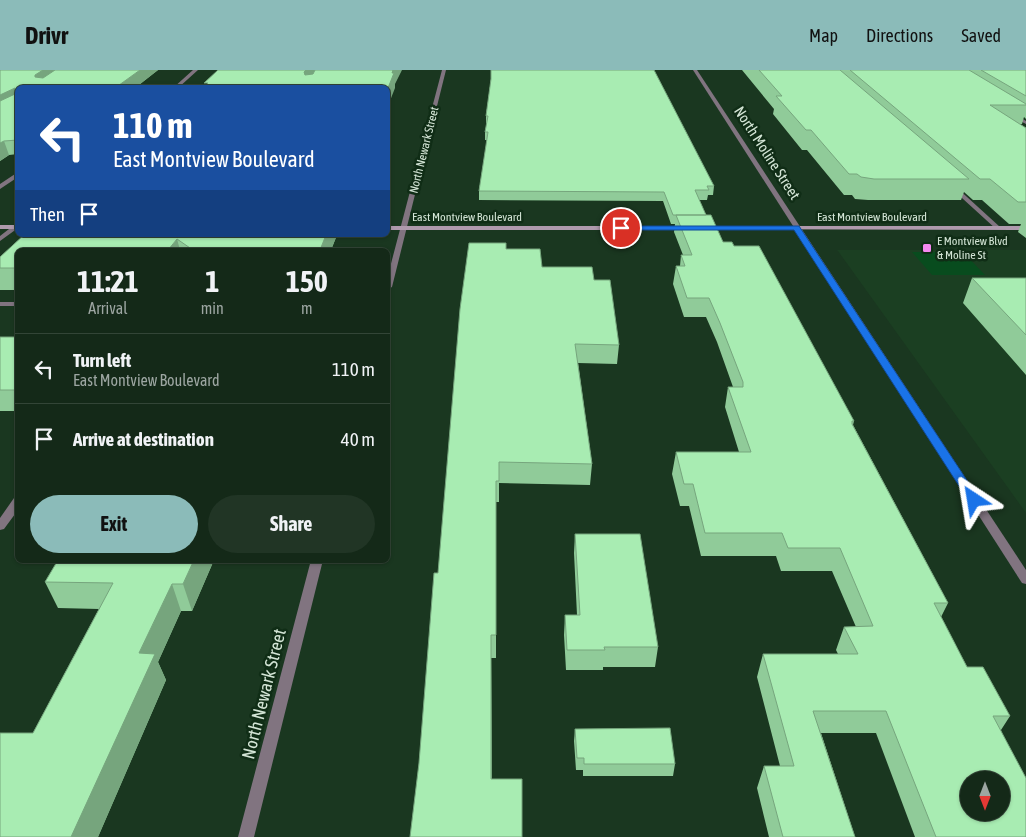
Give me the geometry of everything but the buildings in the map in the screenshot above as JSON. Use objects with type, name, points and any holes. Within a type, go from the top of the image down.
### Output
[{"type":"main road","points":[[0,227],[15,226]]},
{"type":"main road","name":"East Montview Boulevard","points":[[390,228],[1026,228]]},
{"type":"street","points":[[178,85],[196,70]]},
{"type":"street","name":"North Newark Street","points":[[390,279],[444,70]]},
{"type":"street","name":"North Moline Street","points":[[695,70],[1026,580]]},
{"type":"street","points":[[1010,112],[1026,123]]},
{"type":"street","points":[[0,187],[15,176]]},
{"type":"street","points":[[946,182],[998,228]]},
{"type":"street","points":[[0,239],[15,227]]},
{"type":"street","points":[[0,304],[15,304]]},
{"type":"street","points":[[0,526],[15,506]]},
{"type":"street","name":"North Newark Street","points":[[246,837],[316,563]]},
{"type":"shaded area","points":[[1026,250],[1026,513],[838,251]]},
{"type":"shaded area","points":[[912,252],[963,252],[985,275],[932,275]]},
{"type":"place","name":"E Montview Blvd & Moline St","points":[[927,248]]},
{"type":"route","points":[[621,228],[796,228],[974,500]]}]
